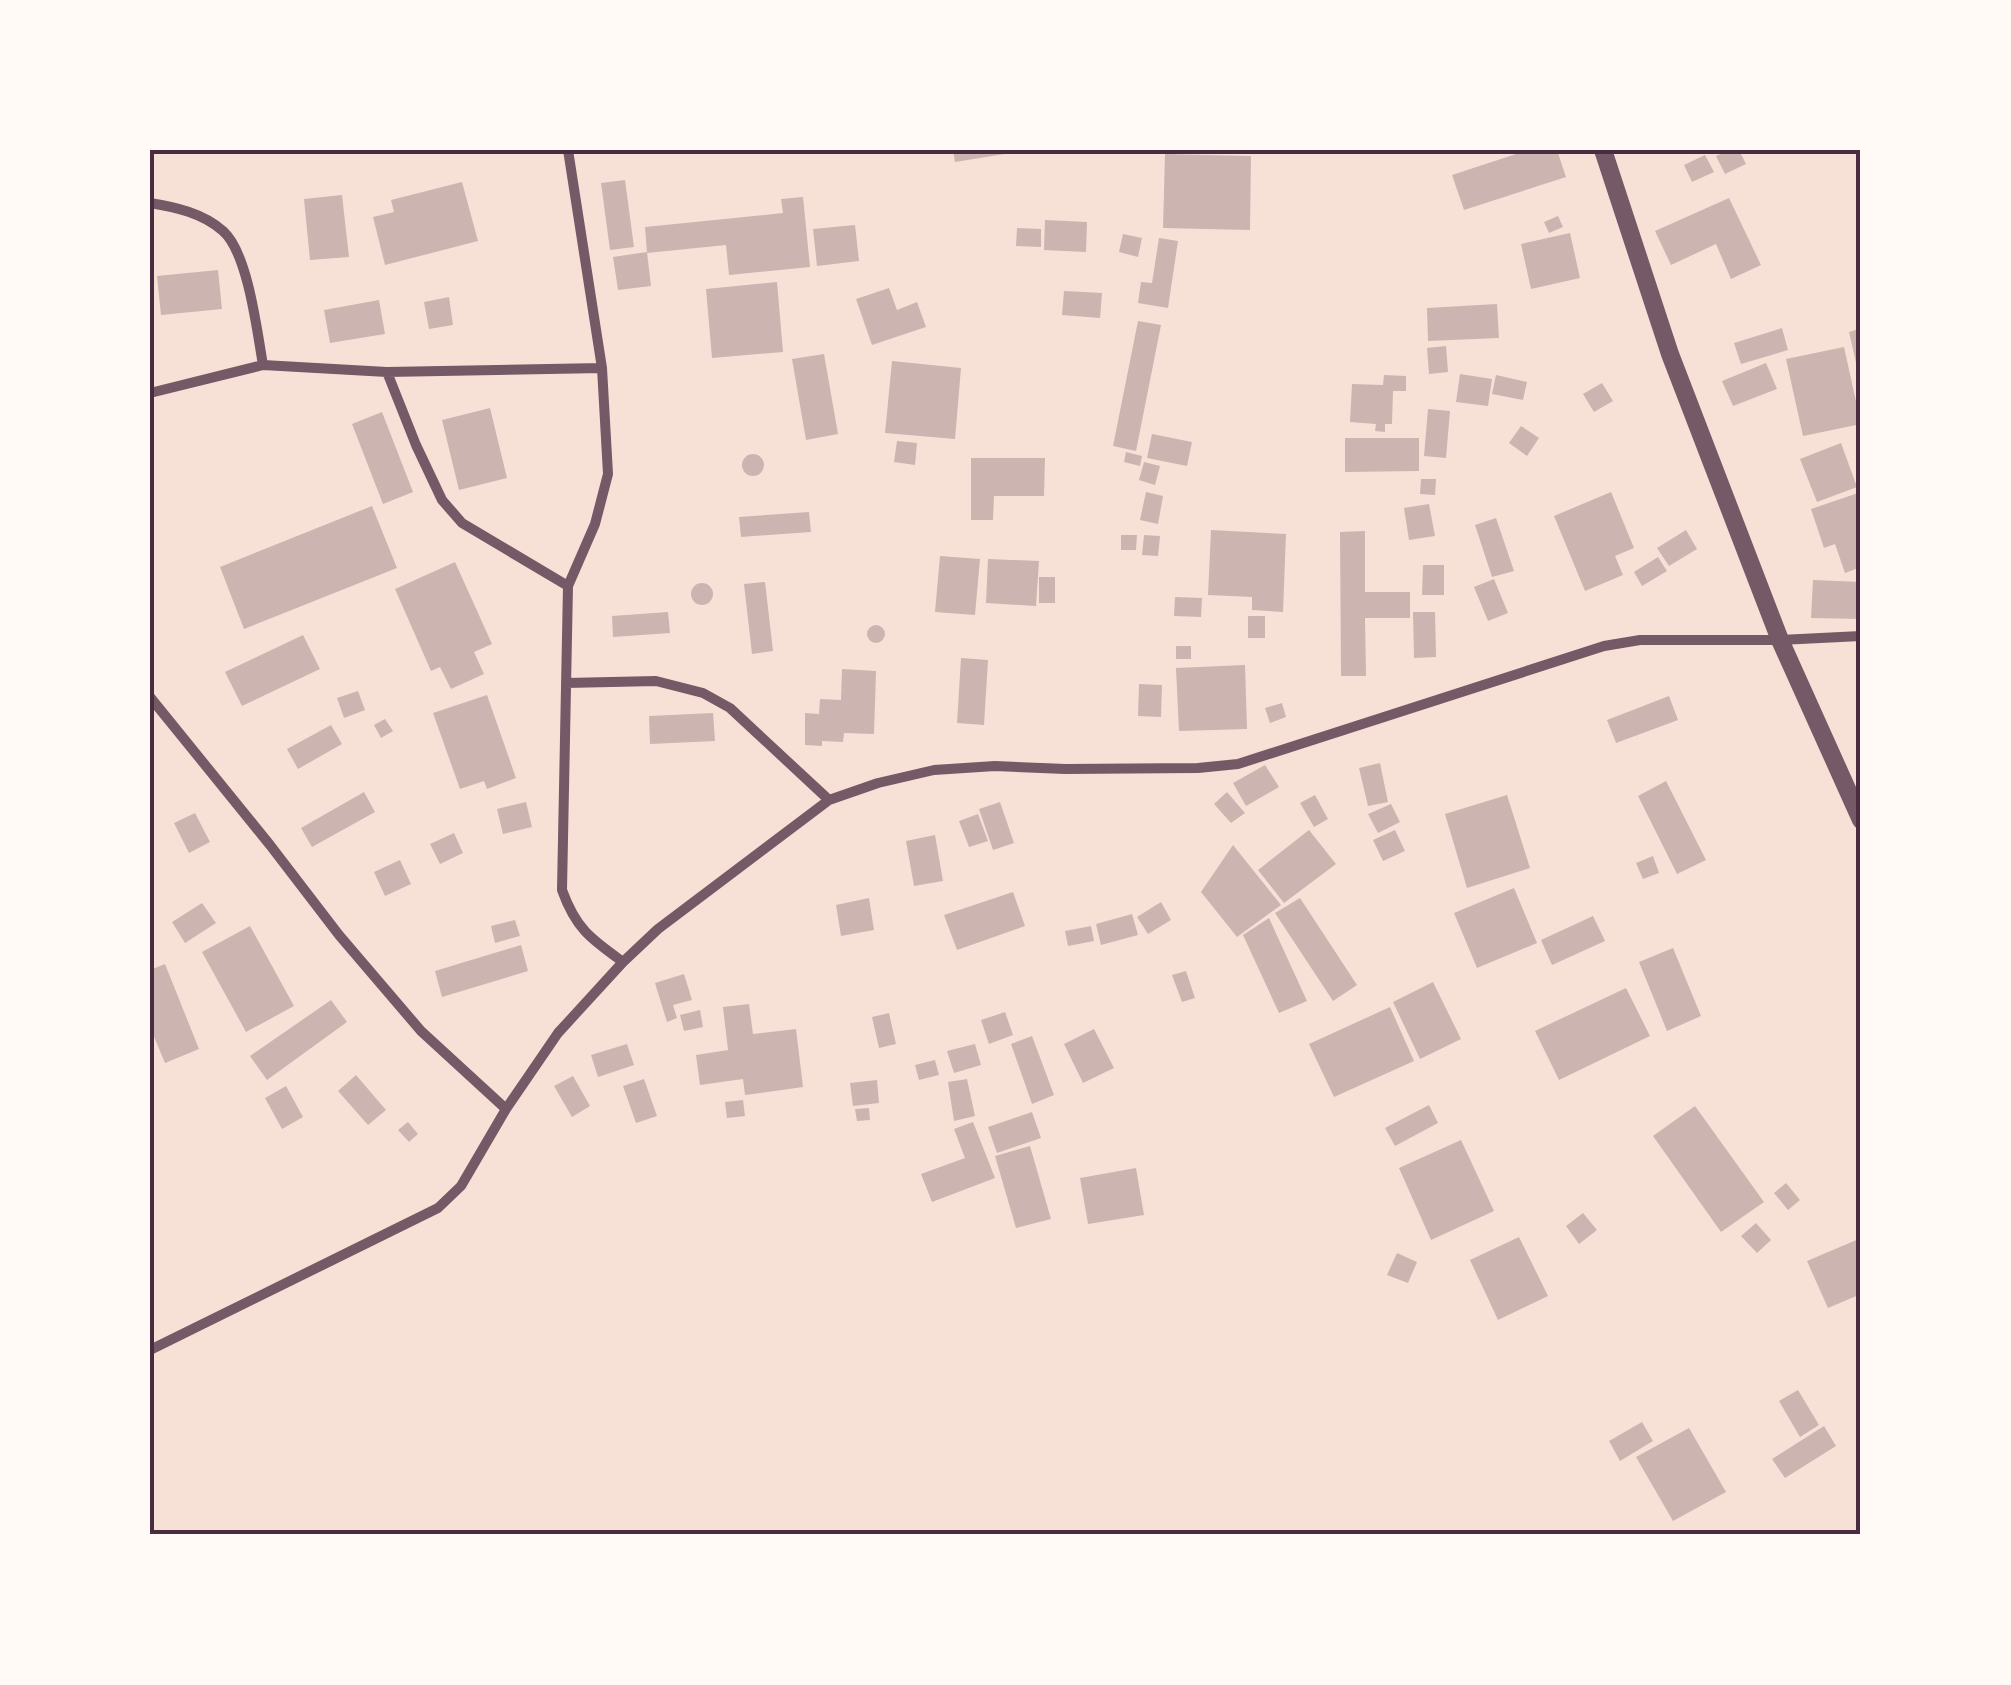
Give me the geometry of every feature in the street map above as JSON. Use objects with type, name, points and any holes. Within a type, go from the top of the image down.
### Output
[{"type":"street","points":[[568,150],[602,368],[608,474],[595,524],[568,586],[562,890],[570,913],[588,936],[622,962]]},
{"type":"street","points":[[1604,150],[1670,354],[1780,640],[1861,820]]},
{"type":"street","points":[[150,204],[184,208],[224,231],[243,266],[264,365]]},
{"type":"street","points":[[150,393],[264,365],[387,372],[602,368]]},
{"type":"street","points":[[387,372],[442,500],[462,523],[568,586]]},
{"type":"street","points":[[150,1350],[438,1208],[461,1186],[506,1109],[558,1033],[622,962],[658,929],[829,800],[878,782],[934,770],[996,766],[1198,768],[1238,764],[1604,646],[1640,640],[1861,636]]},
{"type":"street","points":[[566,683],[656,681],[702,693],[730,708],[829,800]]},
{"type":"street","points":[[150,697],[410,1018],[506,1109]]},
{"type":"building","points":[[953,150],[1004,150],[1005,154],[955,162]]},
{"type":"building","points":[[1528,150],[1557,150],[1566,177],[1464,210],[1452,175]]},
{"type":"building","points":[[1739,150],[1746,164],[1725,174],[1716,156]]},
{"type":"building","points":[[1165,154],[1251,156],[1250,230],[1163,228]]},
{"type":"building","points":[[1705,155],[1714,172],[1692,182],[1684,165]]},
{"type":"building","points":[[625,180],[634,247],[610,250],[601,183]]},
{"type":"building","points":[[462,182],[478,241],[385,265],[373,217],[394,212],[391,200]]},
{"type":"building","points":[[342,195],[349,257],[310,260],[304,199]]},
{"type":"building","points":[[803,197],[810,267],[729,275],[726,245],[647,253],[645,227],[783,213],[781,199]]},
{"type":"building","points":[[1729,198],[1761,265],[1731,279],[1716,244],[1671,265],[1655,231]]},
{"type":"building","points":[[1558,216],[1563,227],[1549,233],[1544,222]]},
{"type":"building","points":[[1045,220],[1087,222],[1086,252],[1044,250]]},
{"type":"building","points":[[855,225],[859,261],[817,266],[813,229]]},
{"type":"building","points":[[1017,228],[1041,229],[1041,247],[1016,246]]},
{"type":"building","points":[[1570,233],[1580,278],[1531,289],[1521,244]]},
{"type":"building","points":[[1123,234],[1142,238],[1138,257],[1119,252]]},
{"type":"building","points":[[1159,238],[1178,241],[1168,308],[1138,303],[1141,282],[1152,283]]},
{"type":"building","points":[[647,252],[651,286],[618,290],[613,257]]},
{"type":"building","points":[[218,270],[222,309],[161,315],[157,276]]},
{"type":"building","points":[[777,282],[783,352],[712,358],[706,289]]},
{"type":"building","points":[[889,288],[897,310],[917,302],[926,327],[872,345],[856,299]]},
{"type":"building","points":[[1064,291],[1102,293],[1100,318],[1062,315]]},
{"type":"building","points":[[449,297],[453,325],[429,329],[424,302]]},
{"type":"building","points":[[379,300],[385,334],[330,343],[324,310]]},
{"type":"building","points":[[1497,304],[1499,338],[1428,341],[1427,308]]},
{"type":"building","points":[[1138,321],[1161,325],[1136,451],[1113,446]]},
{"type":"building","points":[[1782,328],[1788,350],[1741,364],[1734,343]]},
{"type":"building","points":[[1861,328],[1861,366],[1857,367],[1849,332]]},
{"type":"building","points":[[1446,346],[1448,372],[1429,374],[1427,348]]},
{"type":"building","points":[[1844,347],[1861,424],[1803,436],[1786,359]]},
{"type":"building","points":[[824,354],[838,434],[806,440],[792,359]]},
{"type":"building","points":[[892,361],[961,368],[955,439],[885,433]]},
{"type":"building","points":[[1766,363],[1777,389],[1733,406],[1722,381]]},
{"type":"building","points":[[1460,374],[1492,379],[1488,406],[1456,402]]},
{"type":"building","points":[[1384,375],[1406,376],[1406,391],[1393,391],[1392,424],[1385,424],[1385,432],[1375,431],[1376,424],[1350,422],[1352,384],[1383,385]]},
{"type":"building","points":[[1496,375],[1527,382],[1523,400],[1492,394]]},
{"type":"building","points":[[1602,383],[1613,401],[1594,412],[1583,394]]},
{"type":"building","points":[[490,408],[507,478],[459,490],[442,420]]},
{"type":"building","points":[[1428,409],[1450,411],[1446,458],[1424,456]]},
{"type":"building","points":[[382,412],[413,492],[383,504],[352,424]]},
{"type":"building","points":[[1521,426],[1539,438],[1527,456],[1509,443]]},
{"type":"building","points":[[1152,434],[1192,442],[1187,466],[1147,458]]},
{"type":"building","points":[[1345,438],[1419,438],[1419,471],[1345,472]]},
{"type":"building","points":[[897,441],[917,443],[915,465],[894,462]]},
{"type":"building","points":[[1841,443],[1857,487],[1817,502],[1800,459]]},
{"type":"building","points":[[1126,452],[1142,456],[1140,466],[1124,462]]},
{"type":"building","points":[[753,454],[764,465],[753,476],[742,465]]},
{"type":"building","points":[[971,458],[1045,458],[1044,496],[994,496],[993,520],[971,520]]},
{"type":"building","points":[[1144,462],[1160,466],[1155,485],[1139,480]]},
{"type":"building","points":[[1421,479],[1436,479],[1435,495],[1420,494]]},
{"type":"building","points":[[1146,492],[1163,496],[1158,524],[1140,520]]},
{"type":"building","points":[[1611,492],[1634,548],[1615,556],[1623,575],[1585,591],[1554,516]]},
{"type":"building","points":[[1861,492],[1861,567],[1845,573],[1835,544],[1824,548],[1811,509]]},
{"type":"building","points":[[1429,504],[1435,536],[1409,540],[1404,508]]},
{"type":"building","points":[[372,506],[397,568],[244,629],[220,567]]},
{"type":"building","points":[[809,512],[811,532],[741,537],[739,517]]},
{"type":"building","points":[[1496,518],[1514,571],[1492,577],[1475,525]]},
{"type":"building","points":[[1211,530],[1286,534],[1283,612],[1252,610],[1252,597],[1208,595]]},
{"type":"building","points":[[1686,530],[1697,549],[1669,566],[1657,548]]},
{"type":"building","points":[[1365,531],[1365,592],[1410,592],[1410,618],[1365,618],[1366,676],[1341,676],[1340,532]]},
{"type":"building","points":[[1121,535],[1137,535],[1136,550],[1121,550]]},
{"type":"building","points":[[1144,535],[1160,536],[1158,556],[1142,555]]},
{"type":"building","points":[[940,556],[980,559],[975,615],[935,612]]},
{"type":"building","points":[[1658,557],[1667,571],[1642,586],[1634,572]]},
{"type":"building","points":[[988,559],[1039,561],[1036,606],[986,603]]},
{"type":"building","points":[[455,562],[492,644],[474,652],[484,674],[451,689],[440,667],[431,671],[395,589]]},
{"type":"building","points":[[1423,565],[1444,565],[1444,595],[1422,595]]},
{"type":"building","points":[[1039,577],[1055,577],[1055,603],[1039,603]]},
{"type":"building","points":[[1494,579],[1508,613],[1488,621],[1474,587]]},
{"type":"building","points":[[1813,580],[1861,582],[1861,619],[1811,618]]},
{"type":"building","points":[[765,582],[773,651],[752,654],[744,584]]},
{"type":"building","points":[[702,583],[710,586],[710,602],[702,605],[694,602],[691,594],[694,586]]},
{"type":"building","points":[[1175,597],[1202,598],[1201,617],[1174,616]]},
{"type":"building","points":[[668,612],[670,633],[613,637],[612,616]]},
{"type":"building","points":[[1413,612],[1435,612],[1436,657],[1414,658]]},
{"type":"building","points":[[1248,616],[1265,616],[1265,638],[1248,638]]},
{"type":"building","points":[[876,625],[885,634],[876,643],[867,634]]},
{"type":"building","points":[[303,635],[320,669],[242,706],[225,672]]},
{"type":"building","points":[[1176,646],[1191,646],[1191,659],[1176,659]]},
{"type":"building","points":[[961,658],[988,660],[984,725],[957,723]]},
{"type":"building","points":[[1245,665],[1247,729],[1179,731],[1176,668]]},
{"type":"building","points":[[842,669],[876,671],[874,734],[844,733],[843,742],[805,745],[805,713],[819,714],[820,699],[841,700]]},
{"type":"building","points":[[1139,684],[1162,685],[1161,717],[1138,716]]},
{"type":"building","points":[[358,691],[365,710],[344,718],[337,698]]},
{"type":"building","points":[[487,695],[516,778],[487,789],[484,781],[460,789],[433,713]]},
{"type":"building","points":[[1669,696],[1678,720],[1616,743],[1607,720]]},
{"type":"building","points":[[1282,703],[1286,717],[1270,723],[1265,708]]},
{"type":"building","points":[[713,713],[715,741],[650,744],[649,716]]},
{"type":"building","points":[[385,719],[393,731],[381,738],[374,725]]},
{"type":"building","points":[[331,725],[342,744],[298,769],[287,749]]},
{"type":"building","points":[[1380,763],[1388,802],[1368,806],[1359,768]]},
{"type":"building","points":[[1265,765],[1279,787],[1246,806],[1233,783]]},
{"type":"building","points":[[1666,781],[1706,860],[1677,874],[1638,796]]},
{"type":"building","points":[[364,792],[375,812],[312,847],[301,828]]},
{"type":"building","points":[[1227,792],[1245,813],[1231,823],[1214,804]]},
{"type":"building","points":[[1315,795],[1328,819],[1314,827],[1300,803]]},
{"type":"building","points":[[1507,795],[1530,868],[1467,888],[1445,814]]},
{"type":"building","points":[[526,802],[532,827],[503,834],[497,809]]},
{"type":"building","points":[[1000,802],[1014,843],[993,850],[979,809]]},
{"type":"building","points":[[1391,804],[1400,822],[1378,833],[1368,814]]},
{"type":"building","points":[[195,813],[210,842],[189,853],[174,823]]},
{"type":"building","points":[[978,814],[988,841],[969,847],[959,821]]},
{"type":"building","points":[[1309,830],[1336,864],[1284,903],[1258,870]]},
{"type":"building","points":[[1395,830],[1405,851],[1383,861],[1373,840]]},
{"type":"building","points":[[454,833],[463,853],[440,864],[430,844]]},
{"type":"building","points":[[935,835],[943,881],[914,886],[906,841]]},
{"type":"building","points":[[1233,845],[1281,905],[1237,937],[1201,892]]},
{"type":"building","points":[[1653,856],[1659,873],[1643,879],[1636,863]]},
{"type":"building","points":[[400,860],[411,884],[385,896],[374,872]]},
{"type":"building","points":[[1514,888],[1537,943],[1477,968],[1454,913]]},
{"type":"building","points":[[1013,892],[1025,926],[957,950],[944,915]]},
{"type":"building","points":[[869,898],[874,930],[841,936],[836,905]]},
{"type":"building","points":[[1300,898],[1357,985],[1333,1001],[1275,913]]},
{"type":"building","points":[[1161,902],[1171,920],[1148,934],[1137,917]]},
{"type":"building","points":[[202,903],[216,923],[185,943],[172,922]]},
{"type":"building","points":[[1132,914],[1138,935],[1101,945],[1096,924]]},
{"type":"building","points":[[1593,916],[1605,941],[1552,965],[1541,940]]},
{"type":"building","points":[[1269,918],[1307,1001],[1279,1013],[1243,935]]},
{"type":"building","points":[[515,920],[520,936],[495,943],[491,926]]},
{"type":"building","points":[[250,926],[294,1006],[246,1032],[202,952]]},
{"type":"building","points":[[1091,926],[1094,941],[1068,946],[1065,931]]},
{"type":"building","points":[[521,945],[528,971],[442,997],[435,971]]},
{"type":"building","points":[[1673,948],[1701,1016],[1667,1031],[1639,962]]},
{"type":"building","points":[[165,964],[199,1049],[165,1063],[150,1027],[150,970]]},
{"type":"building","points":[[1186,971],[1195,998],[1182,1002],[1172,975]]},
{"type":"building","points":[[684,974],[692,1000],[673,1005],[677,1018],[667,1022],[655,983]]},
{"type":"building","points":[[1433,982],[1461,1039],[1420,1059],[1393,1002]]},
{"type":"building","points":[[1626,988],[1650,1036],[1559,1080],[1535,1031]]},
{"type":"building","points":[[331,1000],[347,1022],[267,1080],[250,1056]]},
{"type":"building","points":[[749,1004],[753,1034],[796,1029],[803,1087],[745,1095],[743,1079],[700,1085],[696,1055],[728,1050],[723,1007]]},
{"type":"building","points":[[1390,1007],[1414,1061],[1334,1097],[1309,1044]]},
{"type":"building","points":[[700,1010],[703,1027],[684,1031],[680,1015]]},
{"type":"building","points":[[1005,1012],[1013,1035],[989,1044],[981,1020]]},
{"type":"building","points":[[889,1013],[896,1044],[879,1048],[872,1017]]},
{"type":"building","points":[[1094,1029],[1114,1068],[1083,1083],[1064,1044]]},
{"type":"building","points":[[1032,1036],[1054,1095],[1032,1104],[1011,1044]]},
{"type":"building","points":[[627,1044],[634,1065],[598,1077],[591,1055]]},
{"type":"building","points":[[975,1044],[981,1065],[954,1073],[947,1051]]},
{"type":"building","points":[[935,1060],[939,1075],[919,1080],[915,1065]]},
{"type":"building","points":[[356,1075],[386,1110],[368,1125],[338,1091]]},
{"type":"building","points":[[573,1076],[590,1106],[572,1117],[554,1086]]},
{"type":"building","points":[[644,1079],[657,1116],[636,1123],[623,1086]]},
{"type":"building","points":[[967,1079],[975,1116],[954,1121],[948,1082]]},
{"type":"building","points":[[877,1080],[879,1103],[853,1106],[850,1083]]},
{"type":"building","points":[[286,1086],[303,1117],[282,1129],[265,1098]]},
{"type":"building","points":[[743,1100],[745,1116],[727,1118],[725,1102]]},
{"type":"building","points":[[1429,1105],[1438,1123],[1395,1146],[1385,1128]]},
{"type":"building","points":[[1695,1106],[1764,1202],[1721,1232],[1653,1136]]},
{"type":"building","points":[[869,1108],[870,1120],[857,1121],[855,1109]]},
{"type":"building","points":[[1032,1112],[1041,1138],[997,1153],[988,1127]]},
{"type":"building","points":[[408,1122],[418,1134],[409,1142],[398,1130]]},
{"type":"building","points":[[973,1122],[995,1178],[932,1202],[921,1174],[965,1158],[954,1129]]},
{"type":"building","points":[[1461,1140],[1494,1211],[1431,1240],[1399,1168]]},
{"type":"building","points":[[1030,1146],[1051,1219],[1016,1228],[995,1156]]},
{"type":"building","points":[[1136,1168],[1144,1215],[1088,1224],[1080,1178]]},
{"type":"building","points":[[1786,1183],[1800,1200],[1788,1210],[1774,1193]]},
{"type":"building","points":[[1583,1213],[1597,1230],[1579,1244],[1566,1226]]},
{"type":"building","points":[[1756,1223],[1771,1240],[1757,1253],[1741,1236]]},
{"type":"building","points":[[1519,1237],[1548,1296],[1498,1320],[1470,1260]]},
{"type":"building","points":[[1861,1238],[1861,1294],[1828,1308],[1807,1261]]},
{"type":"building","points":[[1397,1253],[1417,1262],[1408,1283],[1387,1275]]},
{"type":"building","points":[[1798,1390],[1819,1425],[1800,1437],[1779,1401]]},
{"type":"building","points":[[1642,1422],[1653,1441],[1620,1461],[1609,1441]]},
{"type":"building","points":[[1824,1426],[1836,1446],[1785,1478],[1772,1459]]},
{"type":"building","points":[[1689,1428],[1726,1492],[1673,1521],[1636,1457]]}]
